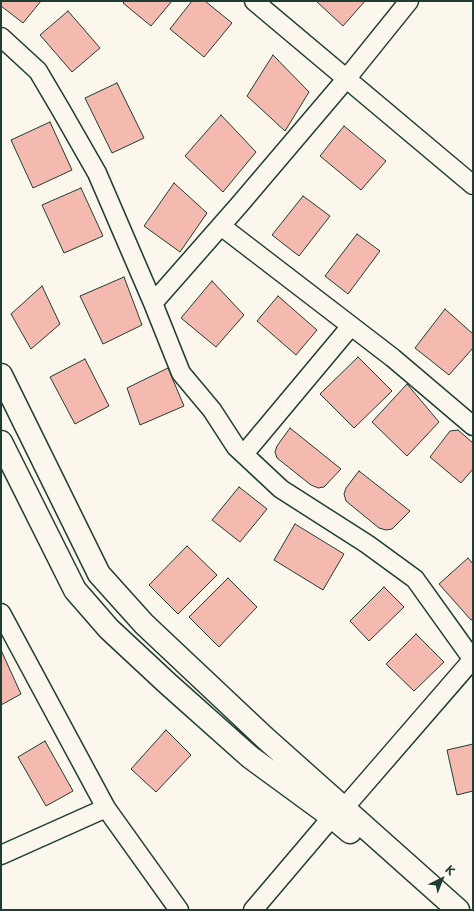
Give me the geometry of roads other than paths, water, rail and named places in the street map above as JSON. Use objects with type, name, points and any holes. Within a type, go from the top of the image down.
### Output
[{"type":"main road","points":[[1,375],[99,574],[144,624],[264,737],[436,910]]},
{"type":"main road","points":[[1,442],[75,590],[109,629],[250,757],[338,812],[458,910]]},
{"type":"street","points":[[254,1],[473,185]]},
{"type":"street","points":[[153,303],[221,226],[347,78],[409,1]]},
{"type":"street","points":[[1,37],[38,71],[61,110],[97,173],[153,303],[181,373],[212,410],[236,447],[281,489],[366,544],[415,579],[473,659],[254,910]]},
{"type":"street","points":[[221,226],[393,358],[473,426]]},
{"type":"street","points":[[244,454],[351,326]]},
{"type":"street","points":[[1,613],[106,808],[179,910]]},
{"type":"street","points":[[1,855],[106,808]]}]
